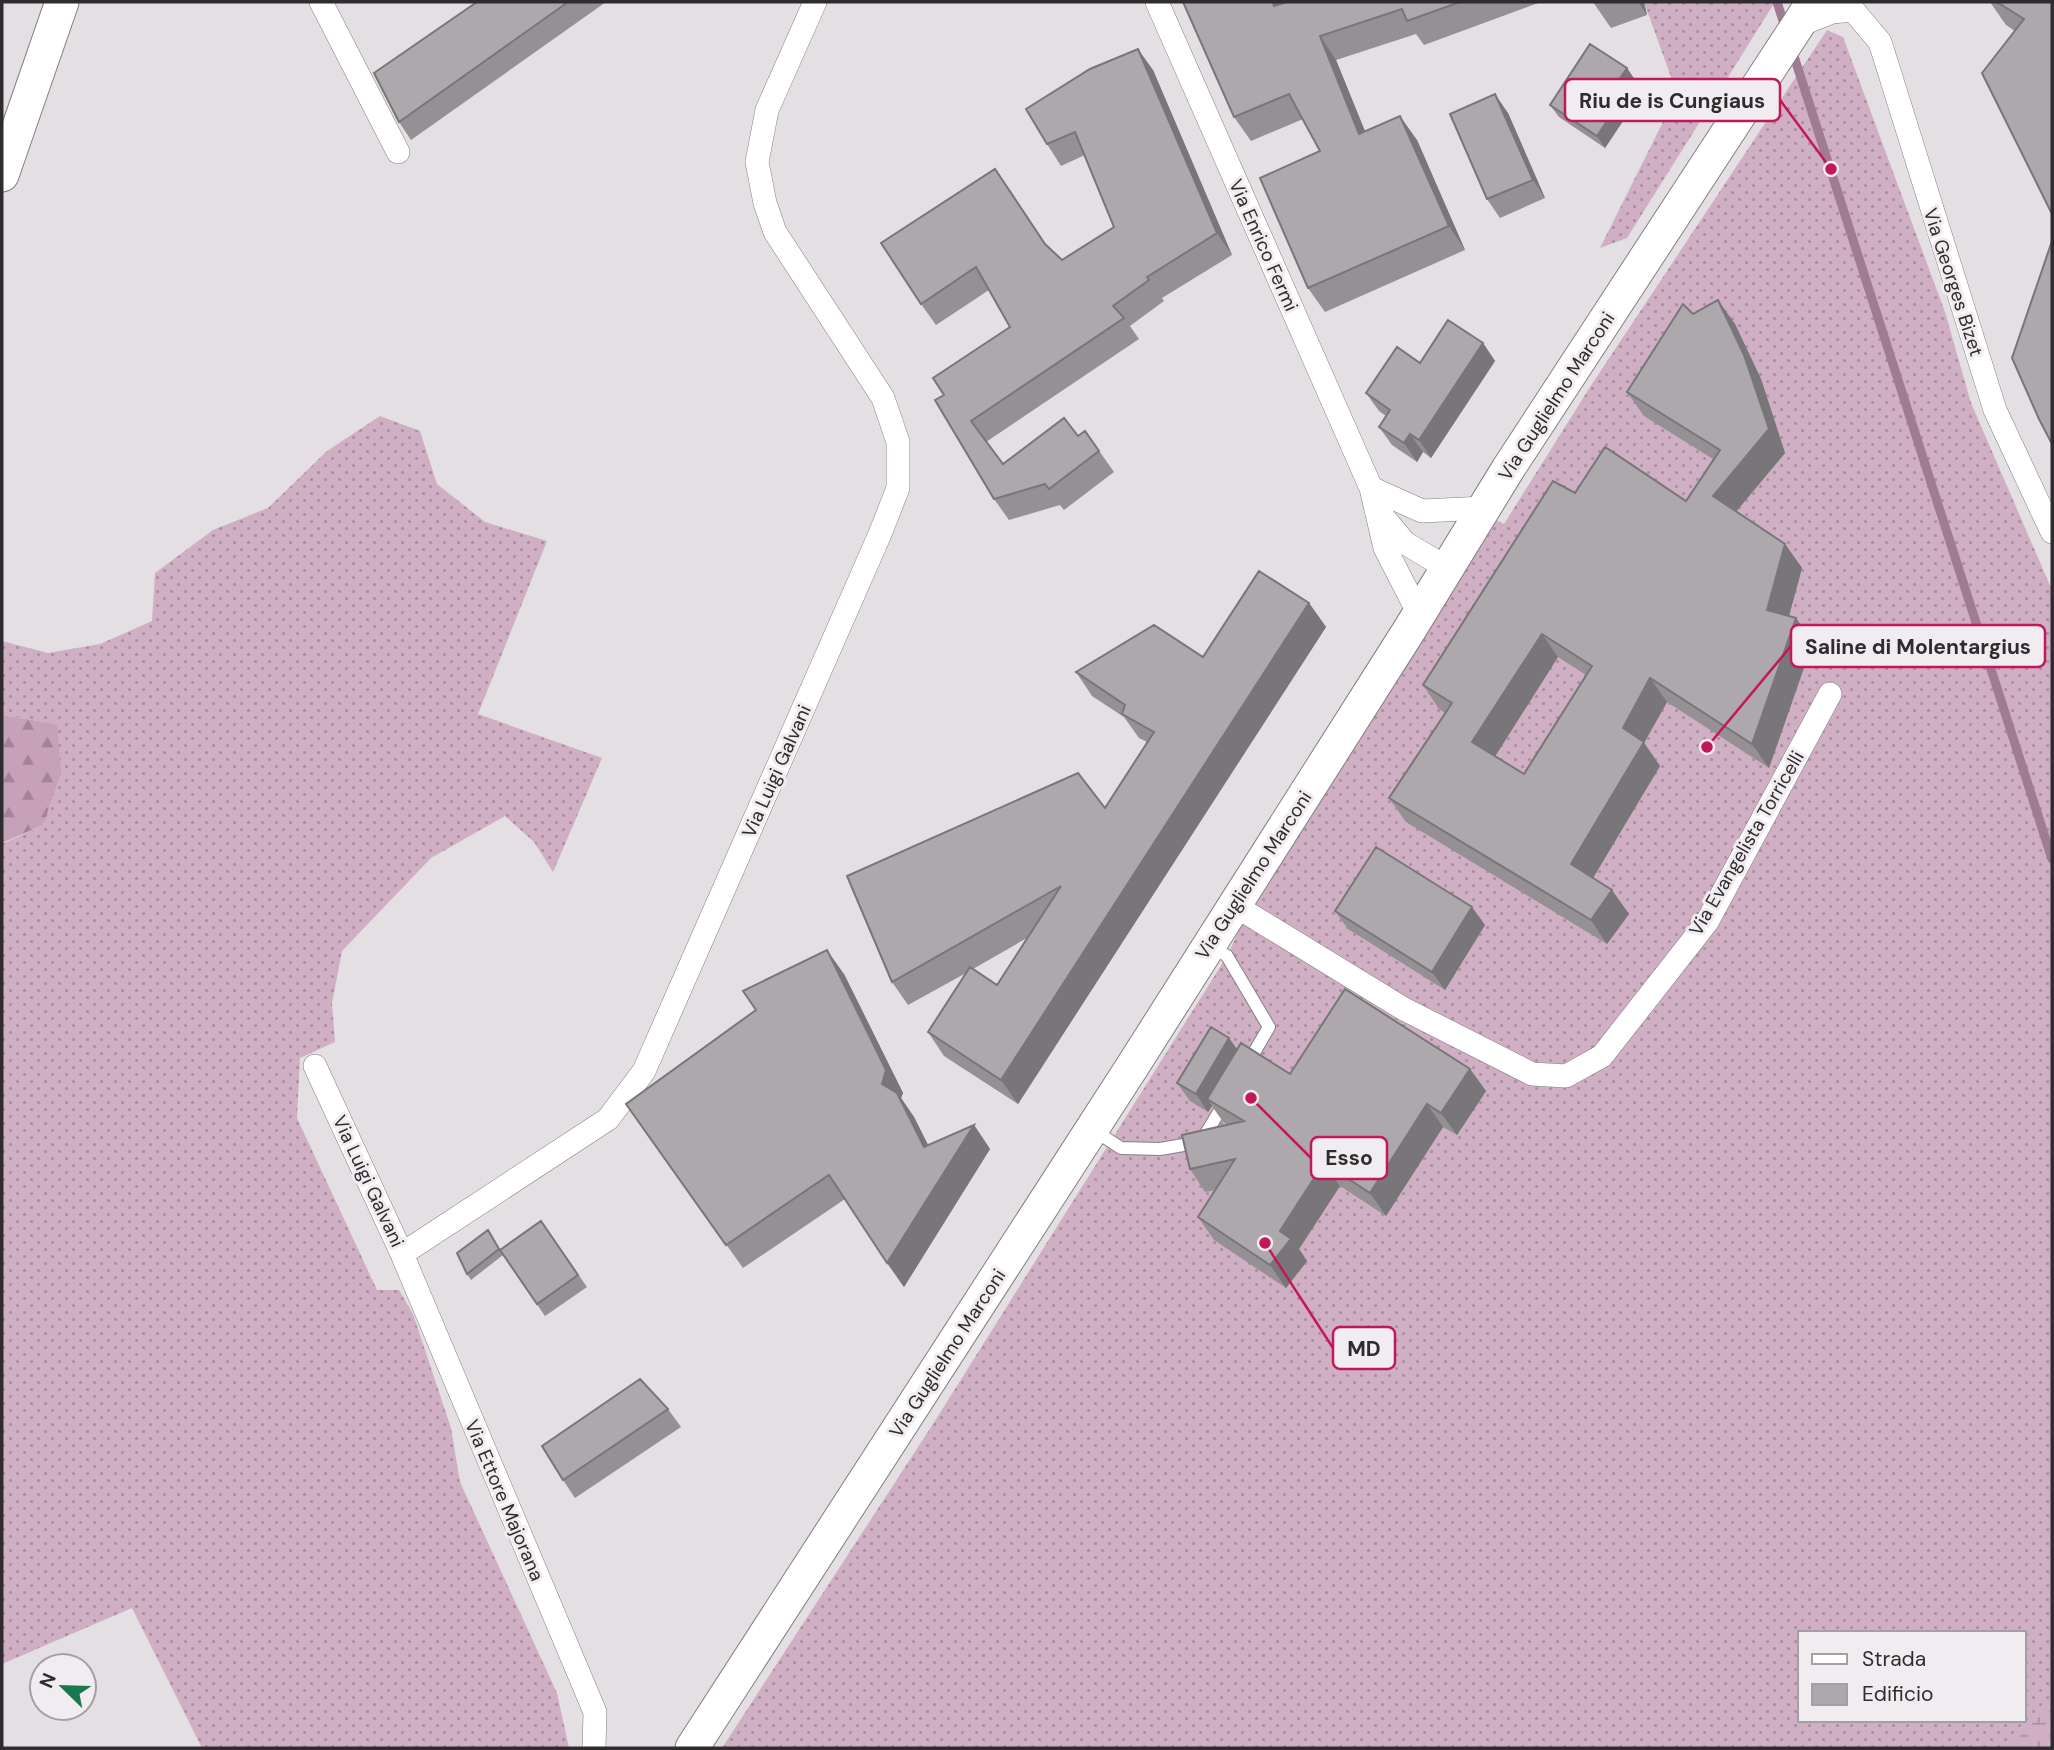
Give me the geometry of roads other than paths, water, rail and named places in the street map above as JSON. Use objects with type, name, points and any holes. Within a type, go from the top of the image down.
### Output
[{"type":"main road","points":[[2,175],[62,2]]},
{"type":"main road","name":"Via Guglielmo Marconi","points":[[692,1748],[1235,904],[1485,508],[1662,235],[1814,13]]},
{"type":"street","points":[[321,2],[398,152]]},
{"type":"street","name":"Via Luigi Galvani","points":[[315,1066],[402,1254],[608,1119],[644,1071],[898,488],[898,442],[883,398],[775,232],[765,203],[757,162],[767,110],[815,2]]},
{"type":"street","name":"Via Enrico Fermi","points":[[1157,2],[1374,498],[1385,548],[1419,614]]},
{"type":"street","name":"Via Georges Bizet","points":[[1864,2],[1870,27],[1880,42],[1996,410],[2052,532]]},
{"type":"street","points":[[1814,13],[1853,10],[1870,27]]},
{"type":"street","points":[[1374,498],[1422,511],[1485,508]]},
{"type":"street","points":[[1374,498],[1405,543],[1447,568]]},
{"type":"street","name":"Via Evangelista Torricelli","points":[[1235,904],[1404,1009],[1532,1074],[1566,1076],[1602,1056],[1706,922],[1830,694]]},
{"type":"street","name":"Via Ettore Majorana","points":[[402,1254],[595,1712],[594,1748]]},
{"type":"lane","points":[[1091,1129],[1121,1147],[1160,1149],[1201,1142],[1269,1027],[1227,956],[1209,943]]},
{"type":"waterway","points":[[1777,2],[1786,30]]},
{"type":"waterway","points":[[1792,50],[2052,859]]},
{"type":"place","name":"Riu de is Cungiaus","points":[[1831,169]]},
{"type":"place","name":"Saline di Molentargius","points":[[1707,747]]},
{"type":"place","name":"Esso","points":[[1251,1098]]},
{"type":"place","name":"MD","points":[[1265,1243]]}]
